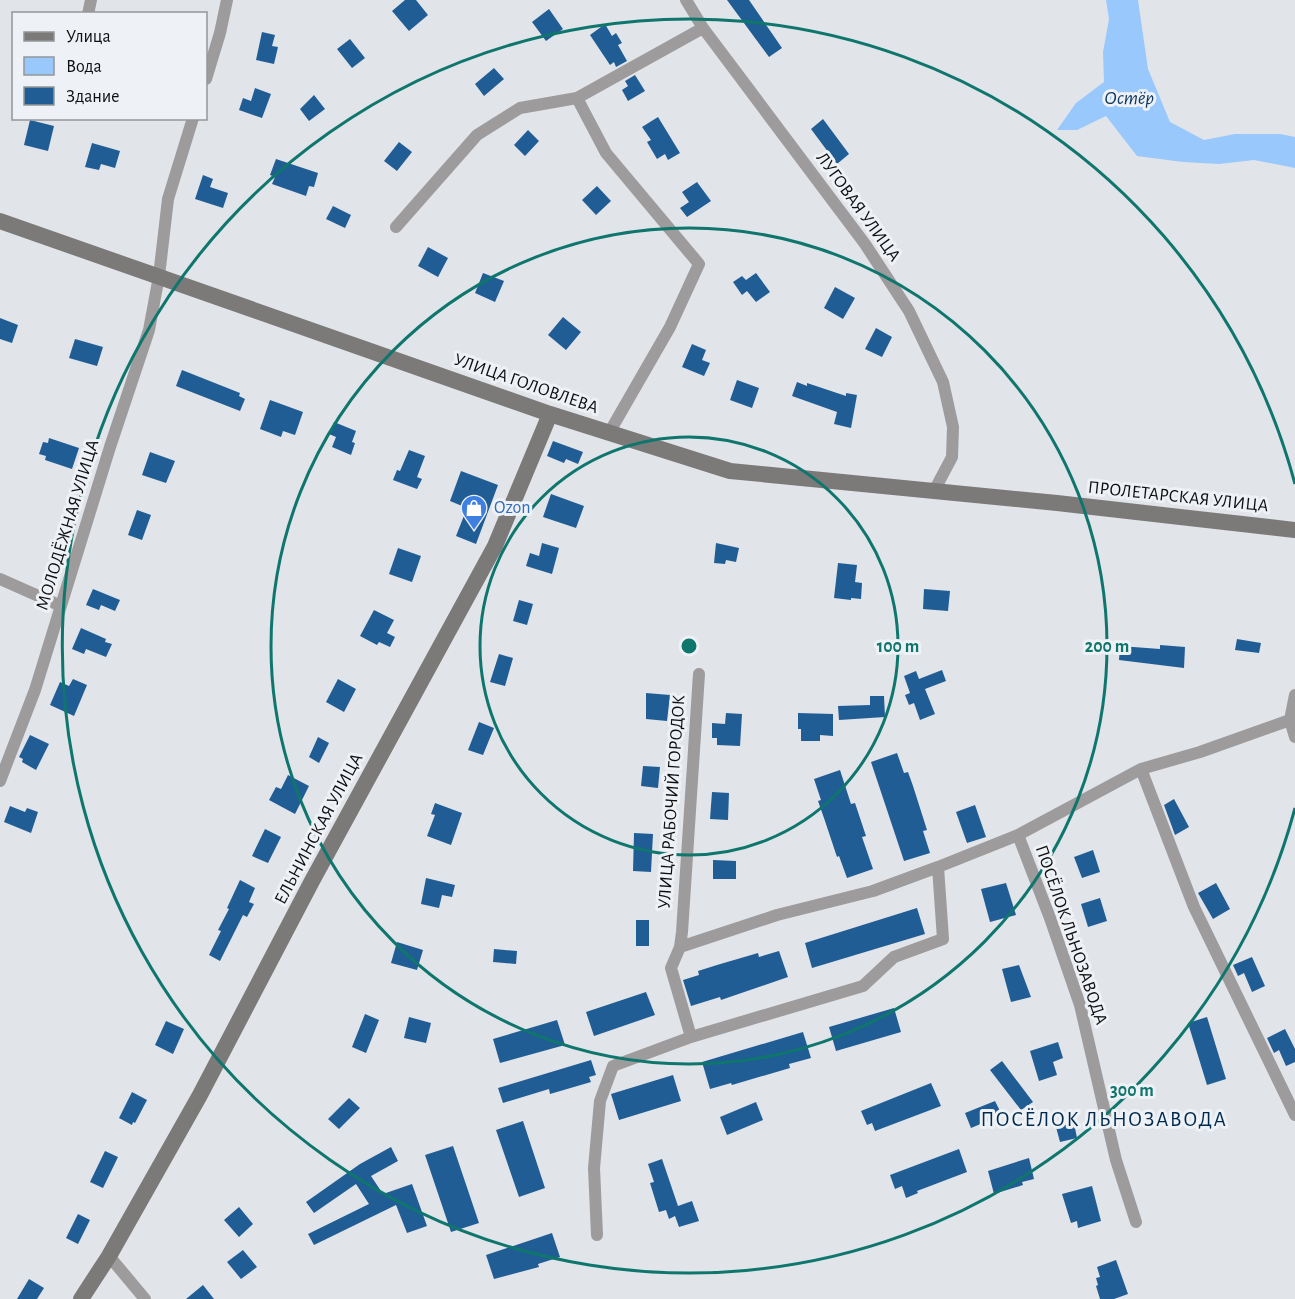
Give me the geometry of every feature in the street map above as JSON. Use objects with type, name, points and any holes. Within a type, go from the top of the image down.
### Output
[{"type":"main road","name":"УЛИЦА ГОЛОВЛЕВА","points":[[0,221],[550,414],[730,471],[1058,503]]},
{"type":"main road","name":"ЕЛЬНИНСКАЯ УЛИЦА","points":[[81,1299],[109,1256],[200,1095],[312,881],[495,546],[550,414]]},
{"type":"main road","name":"ПРОЛЕТАРСКАЯ УЛИЦА","points":[[1058,503],[1295,530]]},
{"type":"street","points":[[207,76],[220,33],[226,0]]},
{"type":"street","name":"ЛУГОВАЯ УЛИЦА","points":[[686,0],[703,28],[865,244],[909,311],[943,382],[953,427],[952,456],[934,491]]},
{"type":"street","points":[[396,227],[477,135],[520,108],[577,98],[703,28]]},
{"type":"street","points":[[577,98],[606,153],[699,264],[670,327],[609,433]]},
{"type":"street","name":"МОЛОДЁЖНАЯ УЛИЦА","points":[[0,781],[35,690],[149,330],[159,276],[168,199],[192,120]]},
{"type":"street","points":[[0,579],[61,606]]},
{"type":"street","name":"УЛИЦА РАБОЧИЙ ГОРОДОК","points":[[691,1037],[671,969],[680,947],[682,932],[699,674]]},
{"type":"street","points":[[1295,695],[1290,720],[1295,737]]},
{"type":"street","name":"ПОСЁЛОК ЛЬНОЗАВОДА","points":[[680,947],[777,915],[873,891],[938,867],[1018,835],[1141,769],[1200,752],[1290,720]]},
{"type":"street","points":[[1141,769],[1194,907],[1295,1115]]},
{"type":"street","name":"ПОСЁЛОК ЛЬНОЗАВОДА","points":[[1018,835],[1080,1005],[1116,1160],[1136,1222]]},
{"type":"street","points":[[597,1235],[594,1168],[600,1101],[613,1066],[678,1041],[863,986],[894,957],[943,939],[938,867]]},
{"type":"street","points":[[109,1256],[145,1299]]},
{"type":"water","name":"Остёр","points":[[1106,0],[1138,0],[1148,69],[1170,122],[1204,140],[1235,134],[1280,134],[1295,137],[1295,168],[1254,160],[1219,164],[1137,156],[1106,116],[1077,130],[1057,130],[1076,103],[1104,82],[1103,52],[1109,19]]},
{"type":"building","points":[[405,0],[416,0],[428,15],[409,31],[392,11]]},
{"type":"building","points":[[727,0],[749,0],[782,48],[769,57]]},
{"type":"building","points":[[549,9],[563,29],[546,41],[532,22]]},
{"type":"building","points":[[605,24],[612,36],[616,33],[622,43],[618,45],[627,61],[616,67],[614,62],[610,65],[590,35]]},
{"type":"building","points":[[262,32],[275,35],[272,46],[278,47],[274,64],[256,60]]},
{"type":"building","points":[[350,39],[365,58],[352,68],[337,49]]},
{"type":"building","points":[[494,68],[504,79],[484,96],[475,84]]},
{"type":"building","points":[[635,75],[645,91],[628,101],[622,90],[628,86],[625,81]]},
{"type":"building","points":[[255,88],[271,94],[262,118],[239,110],[243,98],[251,101]]},
{"type":"building","points":[[314,95],[325,109],[309,121],[300,109]]},
{"type":"building","points":[[658,117],[680,153],[668,160],[665,154],[657,159],[647,142],[651,140],[642,127]]},
{"type":"building","points":[[823,119],[849,154],[837,164],[811,129]]},
{"type":"building","points":[[30,120],[54,126],[48,151],[24,145]]},
{"type":"building","points":[[528,130],[539,141],[525,156],[514,145]]},
{"type":"building","points":[[399,142],[412,152],[397,171],[384,161]]},
{"type":"building","points":[[92,143],[120,151],[115,168],[101,164],[99,170],[85,167]]},
{"type":"building","points":[[276,159],[318,173],[314,187],[309,186],[306,196],[272,184],[275,177],[270,175]]},
{"type":"building","points":[[203,175],[213,179],[210,187],[228,193],[223,208],[195,199]]},
{"type":"building","points":[[697,182],[711,201],[687,217],[680,208],[689,202],[682,192]]},
{"type":"building","points":[[597,186],[611,201],[596,215],[582,200]]},
{"type":"building","points":[[333,206],[351,215],[345,228],[326,219]]},
{"type":"building","points":[[428,247],[448,258],[438,277],[418,266]]},
{"type":"building","points":[[483,273],[504,281],[495,302],[475,293]]},
{"type":"building","points":[[756,273],[770,292],[756,302],[747,291],[742,295],[733,282],[742,276],[746,280]]},
{"type":"building","points":[[835,287],[855,298],[843,319],[824,308]]},
{"type":"building","points":[[563,317],[581,332],[566,350],[548,335]]},
{"type":"building","points":[[0,318],[18,325],[12,343],[0,339]]},
{"type":"building","points":[[876,328],[892,337],[882,357],[865,349]]},
{"type":"building","points":[[75,339],[103,347],[97,366],[69,358]]},
{"type":"building","points":[[692,344],[706,350],[702,360],[710,363],[704,376],[682,367]]},
{"type":"building","points":[[182,370],[240,393],[239,396],[245,399],[240,411],[176,386]]},
{"type":"building","points":[[737,380],[759,388],[752,408],[730,400]]},
{"type":"building","points":[[797,382],[846,396],[846,393],[857,395],[851,428],[834,424],[837,412],[792,396]]},
{"type":"building","points":[[270,400],[303,412],[295,435],[283,431],[281,437],[260,429]]},
{"type":"building","points":[[334,422],[356,431],[351,455],[332,447],[336,437],[329,434]]},
{"type":"building","points":[[49,438],[79,448],[72,469],[45,460],[46,456],[39,454],[43,442],[48,443]]},
{"type":"building","points":[[553,441],[583,452],[578,464],[566,459],[564,463],[547,456]]},
{"type":"building","points":[[409,450],[425,456],[417,477],[422,479],[417,489],[393,480],[397,470],[400,471]]},
{"type":"building","points":[[150,452],[175,461],[166,483],[142,475]]},
{"type":"building","points":[[461,471],[498,485],[476,544],[456,536],[467,508],[450,501]]},
{"type":"building","points":[[551,494],[584,506],[576,528],[543,517]]},
{"type":"building","points":[[137,510],[151,515],[142,540],[128,535]]},
{"type":"building","points":[[542,543],[559,548],[552,574],[526,566],[530,553],[539,556]]},
{"type":"building","points":[[716,543],[739,548],[736,562],[726,560],[725,564],[714,563]]},
{"type":"building","points":[[398,548],[421,556],[412,582],[389,574]]},
{"type":"building","points":[[838,563],[857,565],[855,582],[862,583],[861,599],[834,598]]},
{"type":"building","points":[[93,589],[120,600],[115,611],[101,605],[99,610],[86,605]]},
{"type":"building","points":[[924,589],[950,591],[948,611],[923,609]]},
{"type":"building","points":[[519,600],[533,604],[527,625],[513,621]]},
{"type":"building","points":[[374,610],[394,620],[387,633],[395,637],[390,647],[379,642],[377,645],[360,636]]},
{"type":"building","points":[[81,628],[112,644],[106,657],[86,649],[84,654],[72,649]]},
{"type":"building","points":[[1237,639],[1261,643],[1259,653],[1235,650]]},
{"type":"building","points":[[1160,645],[1185,647],[1184,668],[1119,660],[1120,646],[1160,649]]},
{"type":"building","points":[[499,654],[513,658],[505,686],[490,682]]},
{"type":"building","points":[[942,670],[946,681],[925,689],[935,714],[920,720],[914,703],[909,705],[905,695],[910,693],[904,676],[916,671],[919,679]]},
{"type":"building","points":[[73,679],[87,685],[74,716],[50,705],[60,682],[69,686]]},
{"type":"building","points":[[338,679],[356,689],[344,712],[326,702]]},
{"type":"building","points":[[646,693],[670,695],[667,721],[646,719]]},
{"type":"building","points":[[870,696],[884,696],[885,717],[839,720],[838,706],[870,705]]},
{"type":"building","points":[[726,713],[742,714],[740,746],[717,745],[717,738],[712,738],[712,723],[725,724]]},
{"type":"building","points":[[798,713],[833,714],[833,736],[820,735],[820,741],[801,741]]},
{"type":"building","points":[[479,722],[494,728],[483,755],[468,750]]},
{"type":"building","points":[[30,735],[49,744],[36,770],[22,762],[23,759],[19,757]]},
{"type":"building","points":[[318,737],[329,743],[319,763],[309,757]]},
{"type":"building","points":[[897,753],[904,773],[908,772],[913,786],[927,830],[923,831],[930,853],[904,861],[871,762]]},
{"type":"building","points":[[643,766],[660,767],[658,788],[641,786]]},
{"type":"building","points":[[840,770],[851,804],[855,803],[866,836],[862,837],[873,869],[847,878],[839,856],[837,857],[818,801],[821,800],[814,779]]},
{"type":"building","points":[[288,775],[309,786],[295,814],[269,800],[276,787],[281,789]]},
{"type":"building","points":[[712,792],[729,793],[728,820],[710,819]]},
{"type":"building","points":[[1174,799],[1189,827],[1175,835],[1164,805]]},
{"type":"building","points":[[435,803],[462,813],[451,845],[427,836],[435,815],[431,814]]},
{"type":"building","points":[[975,805],[986,837],[967,843],[956,812]]},
{"type":"building","points":[[10,806],[25,812],[27,808],[38,812],[31,833],[4,822]]},
{"type":"building","points":[[265,829],[281,837],[268,863],[252,856]]},
{"type":"building","points":[[634,833],[653,834],[651,872],[633,871]]},
{"type":"building","points":[[1093,850],[1100,872],[1082,878],[1074,857]]},
{"type":"building","points":[[713,860],[736,861],[736,879],[713,879]]},
{"type":"building","points":[[426,878],[455,885],[452,897],[442,895],[439,908],[421,904]]},
{"type":"building","points":[[240,880],[255,888],[249,902],[254,904],[247,917],[243,915],[220,961],[209,955],[221,931],[218,930]]},
{"type":"building","points":[[1006,883],[1016,915],[990,922],[981,889]]},
{"type":"building","points":[[1216,883],[1230,909],[1213,919],[1198,893]]},
{"type":"building","points":[[1100,898],[1107,921],[1088,927],[1081,904]]},
{"type":"building","points":[[917,908],[925,934],[812,968],[805,943]]},
{"type":"building","points":[[636,920],[649,920],[649,946],[636,946]]},
{"type":"building","points":[[397,942],[423,950],[417,970],[391,963]]},
{"type":"building","points":[[494,949],[517,951],[516,964],[493,962]]},
{"type":"building","points":[[779,951],[788,977],[721,1000],[720,997],[691,1006],[683,980],[699,975],[698,971],[717,965],[758,953],[759,957]]},
{"type":"building","points":[[1252,957],[1265,986],[1252,992],[1244,973],[1238,976],[1233,965]]},
{"type":"building","points":[[1019,965],[1031,997],[1011,1002],[1002,969]]},
{"type":"building","points":[[646,992],[655,1015],[594,1036],[586,1012]]},
{"type":"building","points":[[894,1008],[901,1032],[836,1051],[829,1027]]},
{"type":"building","points":[[365,1014],[379,1020],[366,1053],[352,1047]]},
{"type":"building","points":[[409,1017],[431,1023],[426,1043],[404,1038]]},
{"type":"building","points":[[1207,1017],[1226,1079],[1207,1085],[1188,1023]]},
{"type":"building","points":[[557,1020],[565,1045],[500,1063],[493,1039]]},
{"type":"building","points":[[166,1021],[184,1029],[173,1054],[155,1045]]},
{"type":"building","points":[[1285,1029],[1295,1049],[1295,1062],[1286,1066],[1279,1050],[1274,1053],[1267,1038]]},
{"type":"building","points":[[803,1032],[811,1058],[789,1064],[790,1068],[710,1089],[702,1062]]},
{"type":"building","points":[[1058,1042],[1063,1058],[1053,1062],[1057,1075],[1039,1081],[1030,1051]]},
{"type":"building","points":[[591,1060],[596,1075],[589,1077],[591,1082],[550,1094],[549,1089],[503,1103],[498,1088]]},
{"type":"building","points":[[1002,1061],[1033,1102],[1021,1110],[990,1070]]},
{"type":"building","points":[[673,1075],[681,1101],[619,1120],[611,1094]]},
{"type":"building","points":[[931,1083],[941,1106],[875,1131],[872,1123],[867,1125],[861,1111]]},
{"type":"building","points":[[132,1092],[147,1100],[132,1125],[119,1118]]},
{"type":"building","points":[[349,1098],[360,1108],[339,1129],[328,1119]]},
{"type":"building","points":[[995,1101],[1002,1115],[971,1128],[965,1113]]},
{"type":"building","points":[[756,1102],[763,1120],[727,1135],[720,1117]]},
{"type":"building","points":[[523,1121],[545,1188],[519,1197],[496,1130]]},
{"type":"building","points":[[1074,1123],[1077,1138],[1060,1142],[1056,1127]]},
{"type":"building","points":[[453,1146],[479,1223],[451,1232],[425,1155]]},
{"type":"building","points":[[391,1147],[398,1161],[371,1176],[383,1194],[412,1184],[427,1226],[407,1233],[396,1205],[314,1245],[308,1234],[369,1204],[356,1184],[314,1213],[306,1202],[360,1164]]},
{"type":"building","points":[[959,1149],[967,1172],[917,1191],[918,1193],[906,1198],[902,1186],[895,1189],[890,1175]]},
{"type":"building","points":[[105,1151],[118,1157],[103,1188],[90,1182]]},
{"type":"building","points":[[1029,1158],[1034,1179],[994,1194],[988,1171]]},
{"type":"building","points":[[662,1159],[678,1206],[692,1201],[699,1221],[679,1227],[675,1216],[669,1219],[666,1210],[659,1212],[650,1183],[654,1182],[648,1164]]},
{"type":"building","points":[[1092,1186],[1101,1221],[1078,1228],[1077,1221],[1071,1223],[1062,1194]]},
{"type":"building","points":[[239,1207],[253,1224],[239,1237],[224,1220]]},
{"type":"building","points":[[78,1214],[90,1220],[78,1244],[66,1238]]},
{"type":"building","points":[[552,1233],[560,1257],[538,1264],[539,1267],[494,1279],[486,1255]]},
{"type":"building","points":[[243,1250],[257,1267],[241,1279],[227,1262]]},
{"type":"building","points":[[1116,1260],[1128,1294],[1114,1299],[1100,1299],[1096,1286],[1098,1285],[1096,1278],[1100,1277],[1097,1267]]},
{"type":"building","points":[[29,1279],[44,1288],[37,1299],[17,1299]]},
{"type":"building","points":[[203,1285],[214,1299],[186,1299]]},
{"type":"place","name":"Ozon","points":[[474,531]]},
{"type":"district","name":"ПОСЁЛОК ЛЬНОЗАВОДА","points":[[1104,1119]]}]
